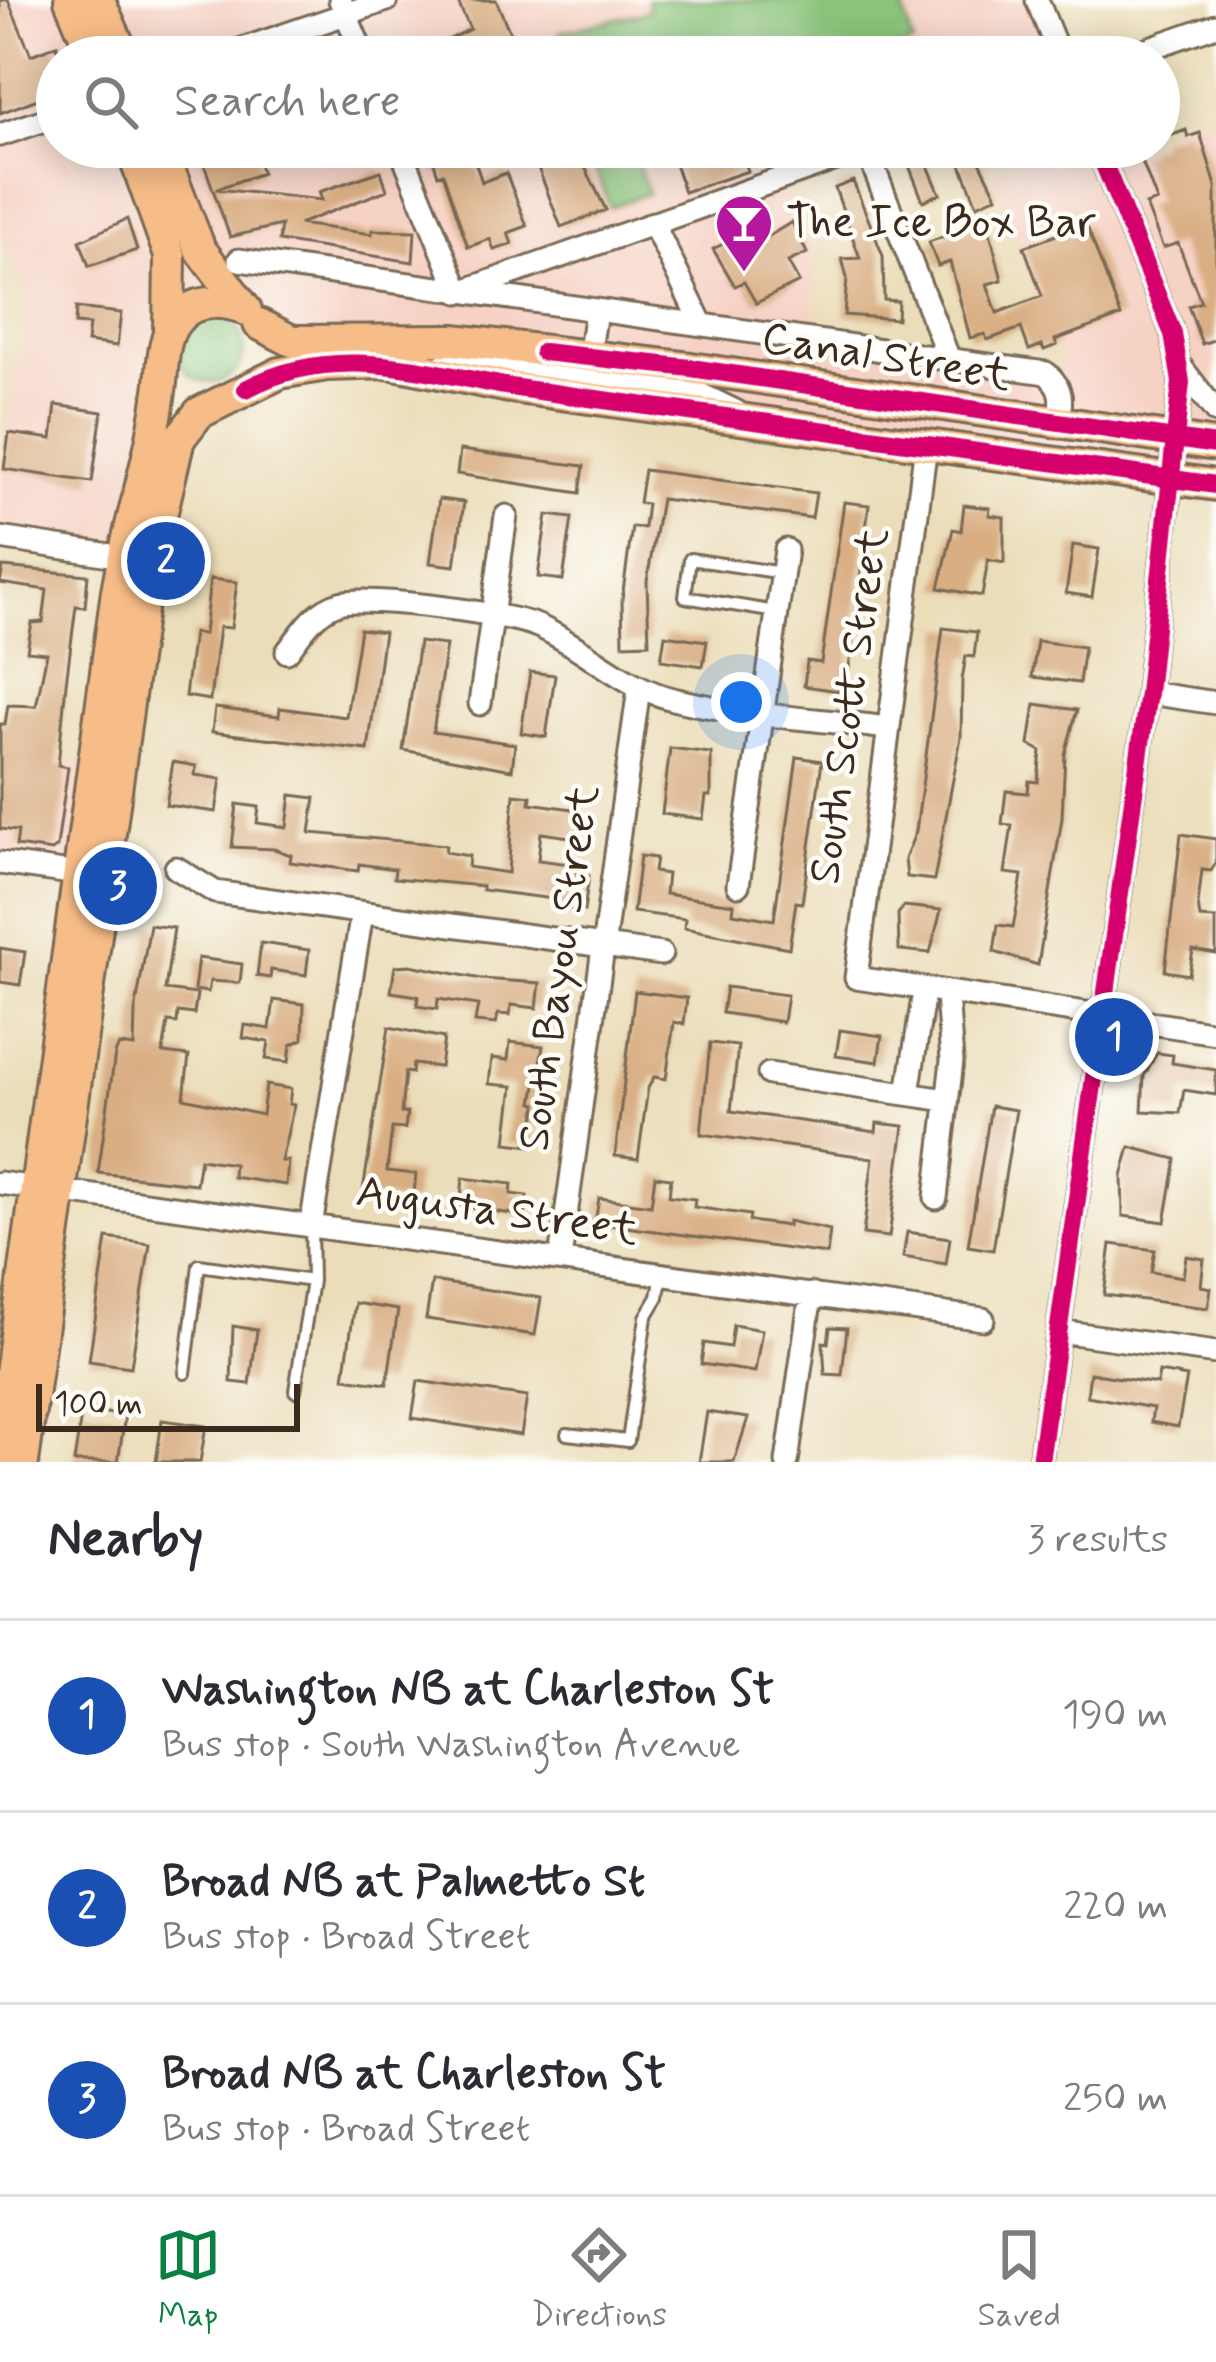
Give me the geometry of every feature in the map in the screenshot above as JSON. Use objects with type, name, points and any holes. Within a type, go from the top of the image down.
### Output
[{"type":"main road","points":[[70,0],[85,36]]},
{"type":"main road","points":[[99,0],[115,36]]},
{"type":"main road","points":[[93,876],[123,557],[151,451],[167,342],[170,256],[138,168]]},
{"type":"main road","points":[[23,1462],[50,1190],[93,876],[144,588],[175,453],[191,420],[235,394],[263,360],[251,316],[200,249],[168,168]]},
{"type":"main road","points":[[235,394],[202,399],[183,389],[170,373],[167,342],[181,315],[199,304],[251,316]]},
{"type":"main road","name":"Canal Street","points":[[251,316],[300,341],[422,337],[588,368],[691,368],[1216,445]]},
{"type":"main road","name":"Canal Street","points":[[235,394],[310,367],[408,365],[510,387],[1216,485]]},
{"type":"main road","points":[[0,1454],[50,1190]]},
{"type":"street","points":[[271,36],[343,7],[387,0]]},
{"type":"street","points":[[1037,0],[1052,36]]},
{"type":"street","points":[[343,7],[355,36]]},
{"type":"street","points":[[1180,38],[1216,25]]},
{"type":"street","points":[[0,135],[36,123]]},
{"type":"street","points":[[409,168],[460,292],[811,168]]},
{"type":"street","points":[[876,168],[949,359]]},
{"type":"street","points":[[1040,1462],[1148,693],[1181,367],[1168,318],[1106,168]]},
{"type":"street","points":[[653,223],[702,325]]},
{"type":"street","name":"Canal Street","points":[[239,260],[1046,374],[1058,383],[1063,399],[1058,424]]},
{"type":"street","points":[[588,368],[596,311]]},
{"type":"street","points":[[408,365],[588,368],[702,395],[761,422]]},
{"type":"street","points":[[1181,367],[1216,412]]},
{"type":"street","name":"South Scott Street","points":[[924,992],[856,978],[926,445]]},
{"type":"street","points":[[480,704],[506,516]]},
{"type":"street","points":[[0,538],[123,557]]},
{"type":"street","points":[[738,885],[784,562]]},
{"type":"street","points":[[287,652],[315,616],[340,603],[371,599],[533,623],[579,646],[639,688],[677,700],[888,728]]},
{"type":"street","name":"South Bayou Street","points":[[560,1259],[639,688]]},
{"type":"street","points":[[1148,693],[1216,703]]},
{"type":"street","points":[[0,863],[93,876]]},
{"type":"street","points":[[176,868],[215,892],[661,954]]},
{"type":"street","points":[[311,1226],[362,913]]},
{"type":"street","points":[[908,1094],[924,992],[1216,1033]]},
{"type":"street","points":[[936,1198],[952,1061],[947,995]]},
{"type":"street","points":[[769,1075],[947,1100]]},
{"type":"street","name":"Augusta Street","points":[[0,1184],[983,1319]]},
{"type":"street","points":[[787,1462],[812,1294]]},
{"type":"street","points":[[1059,1331],[1216,1353]]},
{"type":"lane","points":[[777,612],[685,597],[690,559],[784,562]]},
{"type":"lane","points":[[295,1390],[312,1280],[311,1226]]},
{"type":"lane","points":[[185,1373],[199,1265],[312,1280]]},
{"type":"lane","points":[[567,1434],[628,1441],[646,1317],[658,1297],[662,1273]]},
{"type":"shaded area","points":[[0,0],[1046,0],[1061,36],[36,36],[36,168],[773,168],[814,253],[816,334],[1065,366],[990,171],[1180,168],[1180,127],[1212,116],[1216,126],[1216,473],[162,324],[118,548],[0,530],[0,477],[28,296],[0,225]]},
{"type":"shaded area","points":[[0,749],[95,763],[82,875],[0,863]]},
{"type":"green space","points":[[647,0],[901,0],[911,36],[561,36],[560,32],[649,11]]},
{"type":"green space","points":[[595,168],[639,168],[648,193],[610,207]]},
{"type":"green space","points":[[211,316],[234,326],[244,349],[234,372],[211,382],[188,372],[178,349],[188,326]]},
{"type":"building","points":[[0,0],[8,0],[31,55],[36,53],[36,100],[0,113]]},
{"type":"building","points":[[457,0],[496,0],[511,36],[456,36],[470,29]]},
{"type":"building","points":[[1186,130],[1188,137],[1200,133],[1216,186],[1216,339],[1202,344],[1188,306],[1201,302],[1178,243],[1163,248],[1146,205],[1157,201],[1145,168],[1180,168],[1180,132]]},
{"type":"building","points":[[205,168],[260,168],[262,173],[216,189],[322,200],[319,192],[381,171],[387,190],[299,224],[372,234],[372,230],[415,231],[413,262],[279,241],[281,225],[230,237]]},
{"type":"building","points":[[436,168],[477,168],[482,182],[506,173],[527,226],[508,233],[512,244],[494,250],[490,239],[468,247],[443,173],[438,175]]},
{"type":"building","points":[[538,168],[585,168],[606,210],[561,227]]},
{"type":"building","points":[[676,168],[747,168],[748,171],[684,192]]},
{"type":"building","points":[[910,168],[929,168],[940,194],[923,201]]},
{"type":"building","points":[[962,168],[983,168],[997,196],[977,205]]},
{"type":"building","points":[[853,181],[883,256],[884,300],[898,301],[897,319],[844,315],[847,278],[842,259],[860,258],[835,188]]},
{"type":"building","points":[[127,219],[137,250],[89,266],[80,241]]},
{"type":"building","points":[[987,220],[1002,280],[987,284],[997,313],[1042,296],[1024,247],[1086,224],[1121,316],[1055,340],[1057,345],[1044,350],[1042,345],[1029,350],[1021,328],[987,340],[985,334],[970,338],[950,262],[938,266],[929,242]]},
{"type":"building","points":[[792,222],[807,253],[788,262],[799,282],[756,303],[744,282],[735,286],[713,249],[739,236],[746,250]]},
{"type":"building","points":[[76,308],[121,313],[117,346],[87,342],[89,325],[75,324]]},
{"type":"building","points":[[56,405],[102,412],[92,482],[4,469],[9,433],[52,439]]},
{"type":"building","points":[[460,450],[584,466],[580,493],[457,474]]},
{"type":"building","points":[[644,470],[816,493],[812,518],[661,499],[647,581],[649,643],[623,644],[622,599],[632,527],[644,528],[647,504],[639,503]]},
{"type":"building","points":[[439,499],[464,502],[455,566],[430,563]]},
{"type":"building","points":[[844,502],[869,505],[846,692],[804,686],[807,661],[821,663]]},
{"type":"building","points":[[964,505],[990,508],[989,515],[1004,517],[1004,563],[988,560],[982,596],[939,588],[953,529],[961,531]]},
{"type":"building","points":[[547,515],[572,518],[563,580],[538,577]]},
{"type":"building","points":[[1073,545],[1099,549],[1092,597],[1066,593]]},
{"type":"building","points":[[3,567],[88,575],[85,607],[76,606],[58,765],[68,767],[57,847],[52,851],[16,846],[18,831],[0,829],[0,724],[5,724],[8,705],[36,706],[47,653],[27,651],[32,623],[43,622],[47,590],[0,583]]},
{"type":"building","points":[[210,579],[237,582],[231,628],[219,627],[210,700],[185,696],[193,633],[204,634]]},
{"type":"building","points":[[943,628],[977,632],[974,657],[966,656],[961,737],[934,880],[907,877],[905,859],[916,831]]},
{"type":"building","points":[[360,629],[384,632],[368,750],[212,732],[215,708],[279,716],[280,708],[346,717]]},
{"type":"building","points":[[665,635],[707,641],[703,666],[661,660]]},
{"type":"building","points":[[1037,641],[1084,647],[1079,683],[1032,677]]},
{"type":"building","points":[[419,642],[446,645],[433,732],[515,744],[512,770],[403,750]]},
{"type":"building","points":[[530,672],[555,675],[546,737],[521,733]]},
{"type":"building","points":[[1035,704],[1077,710],[1065,754],[1062,818],[1038,965],[994,952],[998,925],[1013,927],[1022,875],[1005,873],[1012,825],[1002,824],[1006,791],[1028,793],[1029,781],[1038,782],[1041,751],[1029,745]]},
{"type":"building","points":[[670,748],[711,753],[711,796],[706,796],[703,819],[662,814]]},
{"type":"building","points":[[797,757],[822,761],[802,903],[796,902],[789,948],[684,928],[685,919],[633,912],[640,856],[656,858],[654,872],[667,874],[665,894],[734,904],[733,913],[774,920]]},
{"type":"building","points":[[173,762],[196,766],[195,775],[221,779],[216,812],[166,805]]},
{"type":"building","points":[[514,794],[531,796],[530,803],[580,810],[577,838],[541,833],[538,860],[578,865],[577,874],[589,876],[584,911],[553,907],[554,899],[482,890],[482,886],[394,878],[395,869],[359,864],[358,871],[290,862],[291,855],[274,849],[232,847],[237,804],[259,807],[257,823],[287,827],[291,795],[315,798],[310,833],[446,845],[445,852],[469,856],[468,867],[508,873]]},
{"type":"building","points":[[1181,834],[1216,839],[1216,863],[1211,871],[1202,870],[1198,904],[1200,918],[1216,919],[1216,954],[1193,950],[1189,975],[1165,971]]},
{"type":"building","points":[[904,906],[941,910],[930,953],[899,950],[898,914]]},
{"type":"building","points":[[150,925],[174,928],[165,990],[197,994],[194,1014],[178,1012],[177,1023],[168,1022],[163,1053],[189,1056],[184,1098],[262,1115],[266,1085],[291,1089],[289,1104],[294,1105],[281,1161],[288,1161],[286,1185],[233,1177],[234,1164],[200,1159],[196,1184],[98,1173],[115,1054],[119,1045],[134,1047]]},
{"type":"building","points":[[261,943],[309,950],[306,975],[271,970],[270,978],[257,976]]},
{"type":"building","points":[[0,948],[25,952],[20,985],[0,982]]},
{"type":"building","points":[[198,958],[242,964],[240,983],[210,981],[208,992],[194,990]]},
{"type":"building","points":[[395,966],[481,979],[540,983],[537,1008],[511,1005],[510,1015],[498,1014],[496,1024],[475,1022],[478,1005],[438,999],[437,1009],[417,1006],[418,996],[391,992]]},
{"type":"building","points":[[726,987],[787,995],[783,1022],[722,1013]]},
{"type":"building","points":[[635,991],[687,998],[684,1024],[674,1022],[666,1079],[654,1077],[648,1088],[638,1159],[615,1156]]},
{"type":"building","points":[[274,1000],[304,1004],[303,1039],[291,1045],[289,1062],[266,1059],[269,1042],[243,1038],[245,1025],[270,1029]]},
{"type":"building","points":[[389,1027],[444,1038],[440,1067],[413,1064],[412,1073],[405,1072],[401,1113],[407,1113],[405,1129],[392,1128],[387,1171],[416,1174],[413,1203],[362,1197]]},
{"type":"building","points":[[840,1030],[882,1036],[878,1062],[836,1056]]},
{"type":"building","points":[[510,1042],[543,1046],[533,1103],[537,1104],[532,1146],[506,1143],[513,1086],[489,1084],[492,1058],[508,1060]]},
{"type":"building","points":[[710,1043],[738,1046],[731,1111],[876,1132],[877,1123],[904,1126],[889,1237],[863,1234],[873,1158],[701,1134]]},
{"type":"building","points":[[1157,1053],[1173,1055],[1172,1063],[1216,1070],[1216,1095],[1184,1090],[1180,1113],[1142,1111],[1144,1076]]},
{"type":"building","points":[[991,1106],[1016,1110],[993,1250],[968,1246]]},
{"type":"building","points":[[1130,1147],[1176,1159],[1165,1222],[1123,1216],[1122,1176]]},
{"type":"building","points":[[655,1176],[671,1178],[669,1196],[695,1199],[694,1207],[750,1215],[749,1221],[788,1226],[788,1221],[830,1230],[827,1254],[595,1223],[599,1198],[651,1205]]},
{"type":"building","points":[[463,1178],[512,1184],[511,1194],[527,1196],[525,1216],[460,1206]]},
{"type":"building","points":[[907,1232],[950,1238],[946,1264],[903,1257]]},
{"type":"building","points":[[107,1238],[150,1244],[131,1367],[89,1361]]},
{"type":"building","points":[[1111,1244],[1155,1250],[1151,1272],[1183,1277],[1186,1256],[1204,1259],[1201,1286],[1211,1288],[1208,1308],[1104,1295]]},
{"type":"building","points":[[432,1281],[541,1298],[535,1335],[426,1319]]},
{"type":"building","points":[[355,1303],[398,1310],[387,1384],[344,1378]]},
{"type":"building","points":[[733,1325],[762,1330],[755,1372],[701,1364],[704,1343],[730,1347]]},
{"type":"building","points":[[233,1326],[257,1330],[250,1384],[231,1382]]},
{"type":"building","points":[[830,1327],[847,1328],[842,1375],[825,1374],[823,1342],[828,1343]]},
{"type":"building","points":[[1159,1372],[1187,1377],[1178,1427],[1151,1422],[1153,1408],[1087,1396],[1090,1373],[1157,1384]]},
{"type":"building","points":[[418,1381],[527,1397],[521,1435],[412,1418]]},
{"type":"building","points":[[82,1409],[125,1416],[118,1462],[74,1462]]},
{"type":"building","points":[[707,1412],[748,1418],[734,1462],[699,1462]]},
{"type":"building","points":[[162,1420],[206,1426],[200,1462],[156,1462]]},
{"type":"cycle path","points":[[1040,1462],[1148,693],[1181,382],[1173,334],[1106,168]]},
{"type":"cycle path","points":[[543,352],[691,368],[1216,445]]},
{"type":"cycle path","points":[[246,389],[311,367],[376,364],[510,387],[1216,485]]},
{"type":"place","name":"The Ice Box Bar","points":[[744,274]]},
{"type":"place","name":"Broad NB at Palmetto St","points":[[166,561]]},
{"type":"place","name":"Broad NB at Charleston St","points":[[118,886]]},
{"type":"place","name":"Washington NB at Charleston St","points":[[1114,1037]]}]
